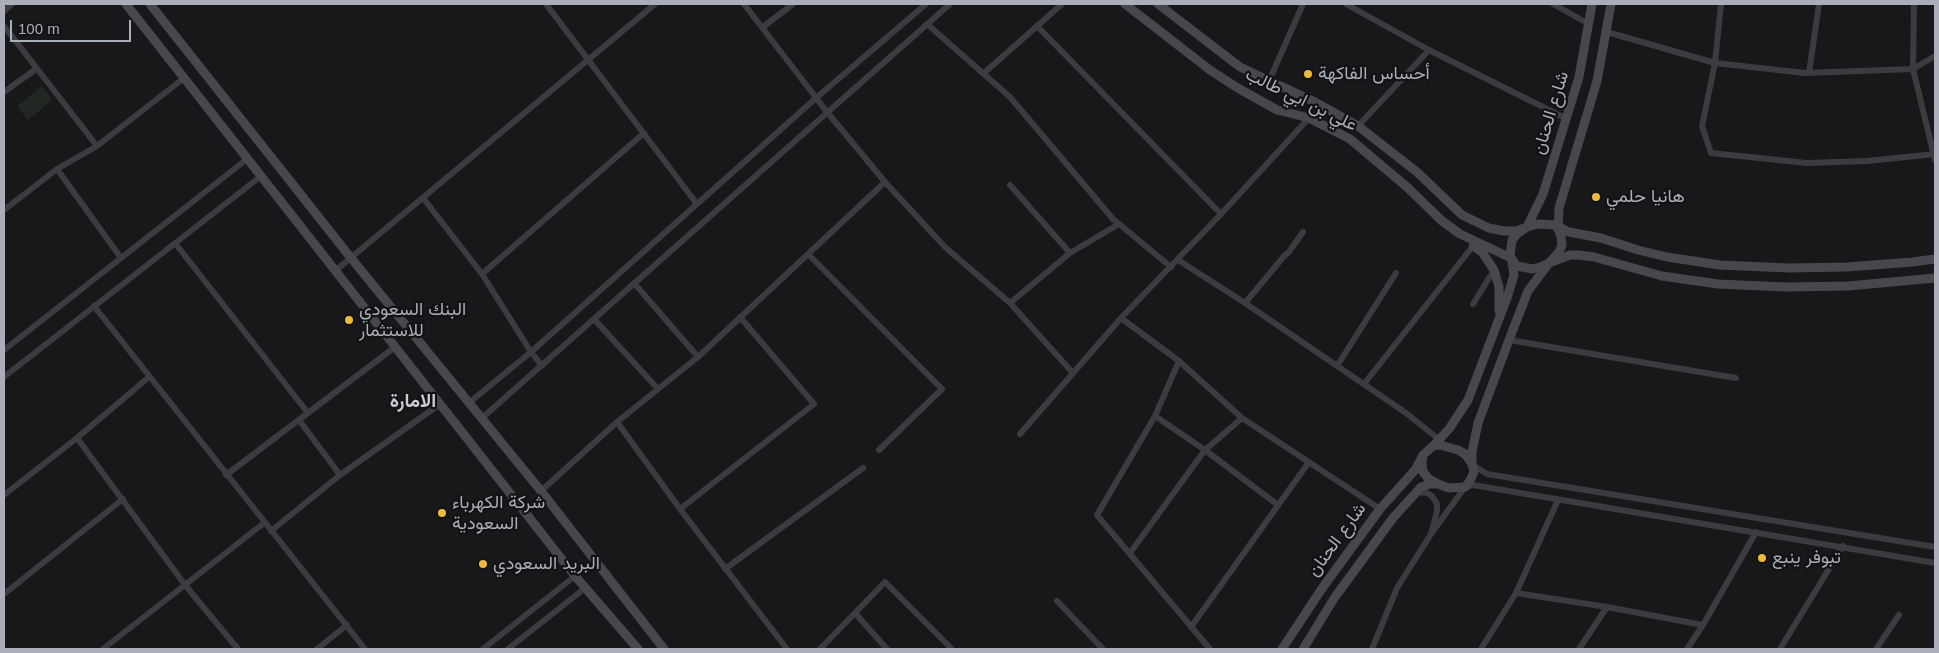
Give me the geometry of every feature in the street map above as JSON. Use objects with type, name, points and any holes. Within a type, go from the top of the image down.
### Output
[{"type":"main road","points":[[126,4],[575,576],[638,649]]},
{"type":"main road","points":[[150,4],[350,258],[470,402],[541,491],[664,649]]},
{"type":"main road","name":"علي بن ابي طالب","points":[[1125,4],[1236,88],[1277,110],[1310,118],[1350,139],[1460,234],[1512,260]]},
{"type":"main road","name":"علي بن ابي طالب","points":[[1158,4],[1240,67],[1334,112],[1358,126],[1417,172],[1462,215],[1489,228],[1504,231],[1527,227]]},
{"type":"main road","name":"شارع الحنان","points":[[1527,227],[1543,194],[1567,119],[1579,77],[1592,4]]},
{"type":"main road","name":"شارع الحنان","points":[[1557,227],[1561,202],[1597,81],[1611,4]]},
{"type":"main road","points":[[1557,227],[1562,236],[1562,245],[1556,257],[1549,263],[1528,291],[1478,423],[1472,452],[1474,472],[1464,486],[1449,488],[1438,484],[1429,479],[1423,472],[1423,454],[1438,442],[1459,416],[1468,400],[1514,275],[1510,248],[1512,240],[1527,227],[1538,224],[1557,227],[1569,232],[1601,238],[1667,257],[1720,265],[1789,268],[1847,267],[1935,259]]},
{"type":"main road","points":[[1460,234],[1482,252],[1494,270],[1500,296],[1497,323]]},
{"type":"main road","points":[[1512,260],[1517,266],[1532,269],[1570,255],[1579,255],[1594,257],[1662,276],[1718,284],[1786,287],[1848,286],[1935,278]]},
{"type":"main road","points":[[1438,442],[1440,445],[1465,454],[1472,464]]},
{"type":"main road","name":"شارع الحنان","points":[[1282,649],[1323,587],[1380,509],[1415,470],[1423,454]]},
{"type":"main road","name":"شارع الحنان","points":[[1303,649],[1336,597],[1393,518],[1421,487],[1438,484]]},
{"type":"street","points":[[4,11],[12,4]]},
{"type":"street","points":[[546,4],[697,204]]},
{"type":"street","points":[[335,271],[655,4]]},
{"type":"street","points":[[744,4],[827,112],[885,182],[945,247],[1010,303],[1073,373]]},
{"type":"street","points":[[763,27],[793,4]]},
{"type":"street","points":[[470,402],[531,352],[816,98],[926,4]]},
{"type":"street","points":[[482,418],[950,4]]},
{"type":"street","points":[[984,74],[1062,4]]},
{"type":"street","points":[[1269,81],[1303,4]]},
{"type":"street","points":[[1346,4],[1429,50],[1567,119]]},
{"type":"street","points":[[1553,4],[1589,24]]},
{"type":"street","points":[[1721,4],[1714,63],[1702,126],[1711,153],[1807,163],[1935,156],[1912,69],[1914,4]]},
{"type":"street","points":[[1808,73],[1818,4]]},
{"type":"street","points":[[927,24],[1010,97],[1118,224],[1171,267]]},
{"type":"street","points":[[4,26],[97,146]]},
{"type":"street","points":[[1037,26],[1221,214]]},
{"type":"street","points":[[1606,32],[1714,63],[1808,73],[1912,69],[1935,56]]},
{"type":"street","points":[[1358,126],[1429,50]]},
{"type":"street","points":[[4,92],[36,69]]},
{"type":"street","points":[[4,210],[57,169],[97,146],[184,78]]},
{"type":"street","points":[[1020,434],[1121,318],[1178,260],[1310,118]]},
{"type":"street","points":[[482,274],[644,133]]},
{"type":"street","points":[[4,350],[247,159]]},
{"type":"street","points":[[57,169],[121,258]]},
{"type":"street","points":[[4,377],[260,176]]},
{"type":"street","points":[[541,491],[617,422],[698,357],[885,182]]},
{"type":"street","points":[[1010,185],[1070,253]]},
{"type":"street","points":[[423,198],[482,274],[531,352],[542,366]]},
{"type":"street","points":[[1010,303],[1070,253],[1118,224]]},
{"type":"street","points":[[1245,303],[1289,252],[1303,232]]},
{"type":"street","points":[[175,243],[308,413]]},
{"type":"street","points":[[1364,384],[1473,246]]},
{"type":"street","points":[[809,255],[942,389],[879,450]]},
{"type":"street","points":[[1178,260],[1245,303],[1406,413],[1438,442]]},
{"type":"street","points":[[1473,304],[1494,270]]},
{"type":"street","points":[[1337,366],[1396,273]]},
{"type":"street","points":[[634,283],[698,357]]},
{"type":"street","points":[[94,306],[365,649]]},
{"type":"street","points":[[680,509],[814,404],[740,317]]},
{"type":"street","points":[[1121,318],[1179,361],[1242,418],[1380,509]]},
{"type":"street","points":[[594,319],[658,389]]},
{"type":"street","points":[[1509,340],[1736,378]]},
{"type":"street","points":[[226,475],[395,347]]},
{"type":"street","points":[[1179,361],[1155,416],[1097,516],[1210,649]]},
{"type":"street","points":[[4,494],[77,438],[150,377]]},
{"type":"street","points":[[271,531],[340,474],[440,404]]},
{"type":"street","points":[[1155,416],[1205,450],[1278,505]]},
{"type":"street","points":[[1130,553],[1205,450],[1242,418]]},
{"type":"street","points":[[299,420],[340,474]]},
{"type":"street","points":[[617,422],[680,509],[787,649]]},
{"type":"street","points":[[77,438],[185,585],[238,649]]},
{"type":"street","points":[[1191,628],[1308,462]]},
{"type":"street","points":[[1472,464],[1487,474],[1935,547]]},
{"type":"street","points":[[725,569],[863,468]]},
{"type":"street","points":[[1372,649],[1397,588],[1464,486],[1479,486],[1935,563]]},
{"type":"street","points":[[1417,492],[1427,493],[1432,496],[1437,504],[1431,534]]},
{"type":"street","points":[[4,594],[123,500]]},
{"type":"street","points":[[1482,649],[1516,593],[1558,500]]},
{"type":"street","points":[[104,649],[264,523]]},
{"type":"street","points":[[1687,649],[1756,532]]},
{"type":"street","points":[[1780,649],[1843,546]]},
{"type":"street","points":[[483,649],[575,576]]},
{"type":"street","points":[[820,649],[885,582],[952,649]]},
{"type":"street","points":[[508,649],[585,588]]},
{"type":"street","points":[[1516,593],[1607,606],[1703,624]]},
{"type":"street","points":[[1057,602],[1103,649]]},
{"type":"street","points":[[1579,649],[1607,606]]},
{"type":"street","points":[[855,613],[887,649]]},
{"type":"street","points":[[1876,649],[1899,616]]},
{"type":"street","points":[[317,649],[347,625]]},
{"type":"shaded area","points":[[42,86],[52,100],[28,120],[17,106]]},
{"type":"place","name":"أحساس الفاكهة","points":[[1308,74]]},
{"type":"place","name":"هانيا حلمي","points":[[1596,197]]},
{"type":"place","name":"البنك السعودي للاستثمار","points":[[349,320]]},
{"type":"place","name":"شركة الكهرباء السعودية","points":[[442,513]]},
{"type":"place","name":"تبوفر ينبع","points":[[1762,558]]},
{"type":"place","name":"البريد السعودي","points":[[483,564]]},
{"type":"district","name":"الامارة","points":[[413,402]]}]
